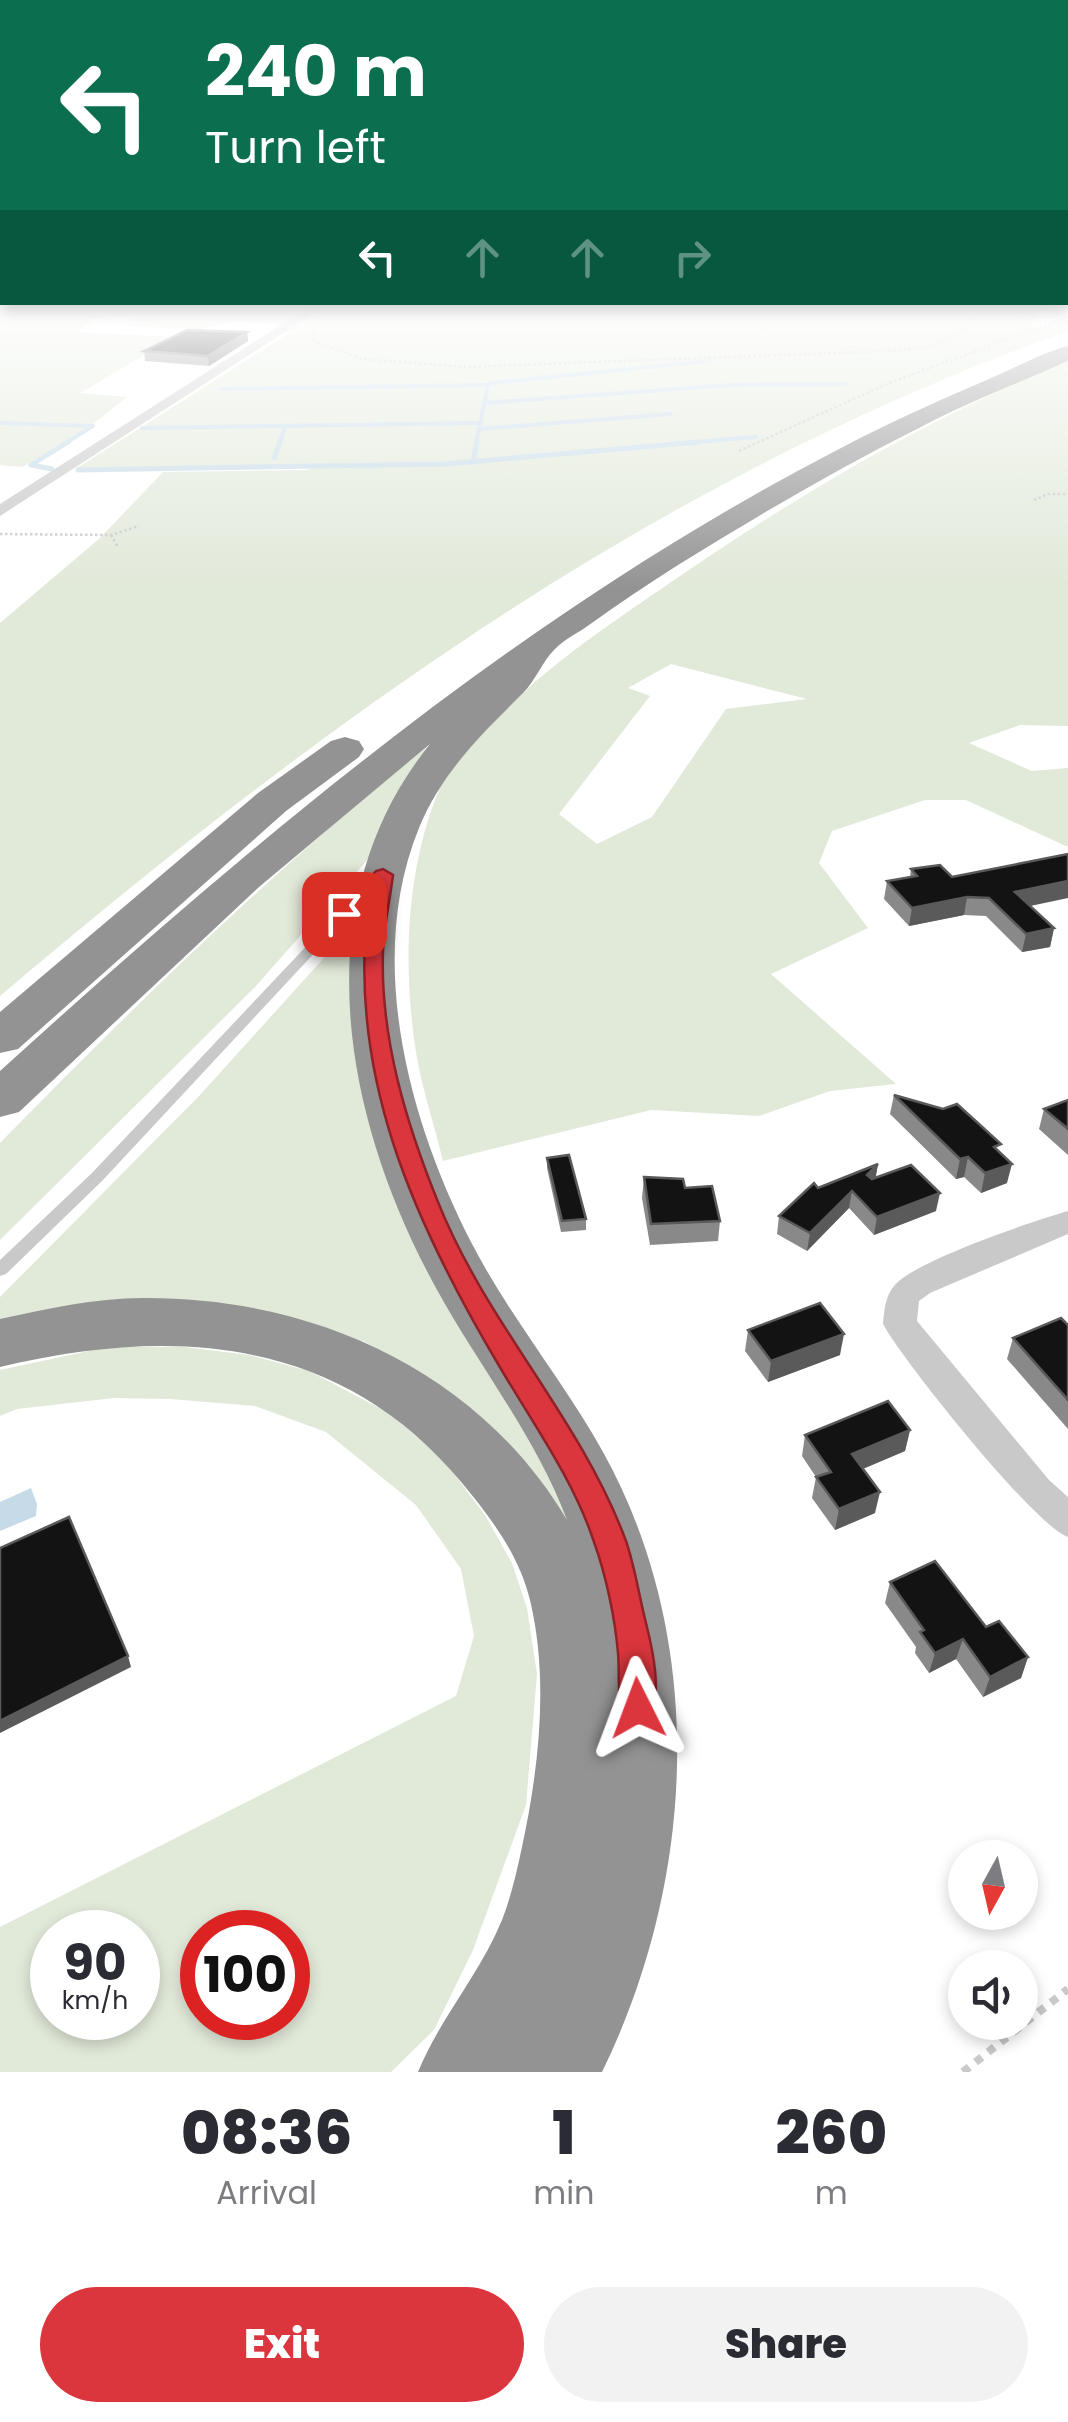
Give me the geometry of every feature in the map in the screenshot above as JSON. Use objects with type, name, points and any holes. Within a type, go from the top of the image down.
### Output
[{"type":"highway","points":[[0,1038],[272,802],[526,616],[676,523],[834,437],[927,395]]},
{"type":"highway","points":[[0,1100],[168,940],[313,815],[398,746],[539,642],[638,574],[787,485],[970,395]]},
{"type":"highway","points":[[539,642],[530,668],[468,723],[415,795],[383,875],[373,950],[374,1009],[384,1071],[403,1143],[463,1283],[576,1467],[610,1542],[635,1650],[639,1737],[628,1867],[590,1998],[554,2072]]},
{"type":"highway","points":[[0,1342],[97,1324],[206,1322],[274,1332],[331,1351],[385,1377],[443,1416],[492,1465],[536,1527],[566,1598],[577,1662],[578,1744],[546,1917],[512,1993],[464,2072]]},
{"type":"street","points":[[0,511],[181,395]]},
{"type":"street","points":[[0,495],[28,493]]},
{"type":"street","points":[[1068,1222],[910,1290],[904,1296],[900,1324],[1036,1491],[1068,1521]]},
{"type":"lane","points":[[0,1270],[98,1178],[383,875]]},
{"type":"path","points":[[738,451],[860,395]]},
{"type":"path","points":[[1034,500],[1048,494],[1068,494]]},
{"type":"path","points":[[0,534],[111,536],[139,526]]},
{"type":"path","points":[[111,536],[118,547]]},
{"type":"path","points":[[963,2072],[1068,1989]]},
{"type":"green space","points":[[0,395],[127,397],[92,425],[23,467],[0,465]]},
{"type":"green space","points":[[192,395],[909,395],[774,458],[636,533],[504,614],[249,795],[0,996],[0,623],[100,538],[163,472],[308,470],[310,465],[77,468]]},
{"type":"green space","points":[[991,395],[1068,395],[1068,726],[1020,725],[969,743],[1032,771],[1068,768],[1068,847],[966,800],[925,800],[832,831],[819,863],[868,928],[771,974],[896,1084],[830,1091],[759,1116],[651,1110],[443,1161],[417,1058],[409,954],[420,849],[449,771],[522,694],[642,602],[763,521],[861,462]],"holes":[[[671,664],[807,699],[726,709],[652,817],[597,844],[559,814],[650,696],[628,688]]]},
{"type":"green space","points":[[436,740],[377,849],[255,987],[0,1240],[0,1143],[212,934]]},
{"type":"green space","points":[[360,918],[357,1013],[599,1584],[411,1368],[363,1341],[300,1321],[0,1327],[0,1297],[200,1095]]},
{"type":"green space","points":[[107,1347],[185,1347],[249,1355],[309,1371],[387,1412],[442,1458],[485,1515],[512,1563],[527,1608],[537,1674],[526,1805],[473,1950],[434,2030],[391,2072],[0,2072],[0,1927],[30,1912],[30,2040],[160,2040],[160,1910],[34,1910],[456,1696],[474,1636],[461,1569],[416,1505],[326,1432],[255,1406],[170,1399],[114,1398],[17,1409],[0,1416],[0,1370]]},
{"type":"water","points":[[31,1488],[37,1504],[36,1516],[0,1531],[0,1502]]},
{"type":"building","points":[[1068,854],[1068,881],[1015,892],[1054,928],[1026,934],[989,898],[967,897],[912,908],[887,881],[917,876],[911,869],[940,865],[952,877]]},
{"type":"building","points":[[894,1095],[943,1109],[957,1104],[1001,1144],[994,1147],[1012,1164],[985,1173],[968,1157],[960,1159]]},
{"type":"building","points":[[1068,1100],[1068,1129],[1044,1109]]},
{"type":"building","points":[[569,1155],[586,1219],[562,1221],[547,1158]]},
{"type":"building","points":[[878,1164],[867,1175],[872,1179],[911,1165],[940,1193],[877,1217],[852,1191],[810,1233],[779,1216],[814,1183],[818,1188]]},
{"type":"building","points":[[644,1177],[683,1179],[685,1188],[712,1186],[720,1221],[651,1224]]},
{"type":"building","points":[[820,1303],[844,1334],[771,1361],[748,1330]]},
{"type":"building","points":[[1061,1318],[1068,1325],[1068,1400],[1013,1338]]},
{"type":"building","points":[[888,1401],[910,1430],[852,1454],[880,1492],[839,1509],[816,1477],[831,1472],[805,1435]]},
{"type":"building","points":[[69,1517],[128,1656],[0,1721],[0,1548]]},
{"type":"building","points":[[935,1561],[986,1627],[999,1621],[1028,1657],[990,1677],[963,1639],[935,1653],[920,1632],[924,1630],[890,1582]]},
{"type":"waterway","points":[[484,403],[486,395]]},
{"type":"waterway","points":[[484,403],[599,395]]},
{"type":"waterway","points":[[480,423],[484,403]]},
{"type":"waterway","points":[[479,429],[671,414]]},
{"type":"waterway","points":[[0,423],[93,426],[64,444]]},
{"type":"waterway","points":[[142,428],[480,423]]},
{"type":"waterway","points":[[479,429],[480,423]]},
{"type":"waterway","points":[[279,444],[285,428]]},
{"type":"waterway","points":[[476,444],[479,429]]},
{"type":"waterway","points":[[671,444],[756,437]]},
{"type":"waterway","points":[[52,469],[31,465],[68,442]]},
{"type":"waterway","points":[[274,458],[280,442]]},
{"type":"waterway","points":[[473,462],[477,442]]},
{"type":"waterway","points":[[473,462],[700,442]]},
{"type":"waterway","points":[[78,470],[473,462]]},
{"type":"route","points":[[344,914],[383,875],[373,950],[374,1009],[384,1071],[403,1143],[463,1283],[576,1467],[610,1542],[635,1650],[638,1708]]}]
